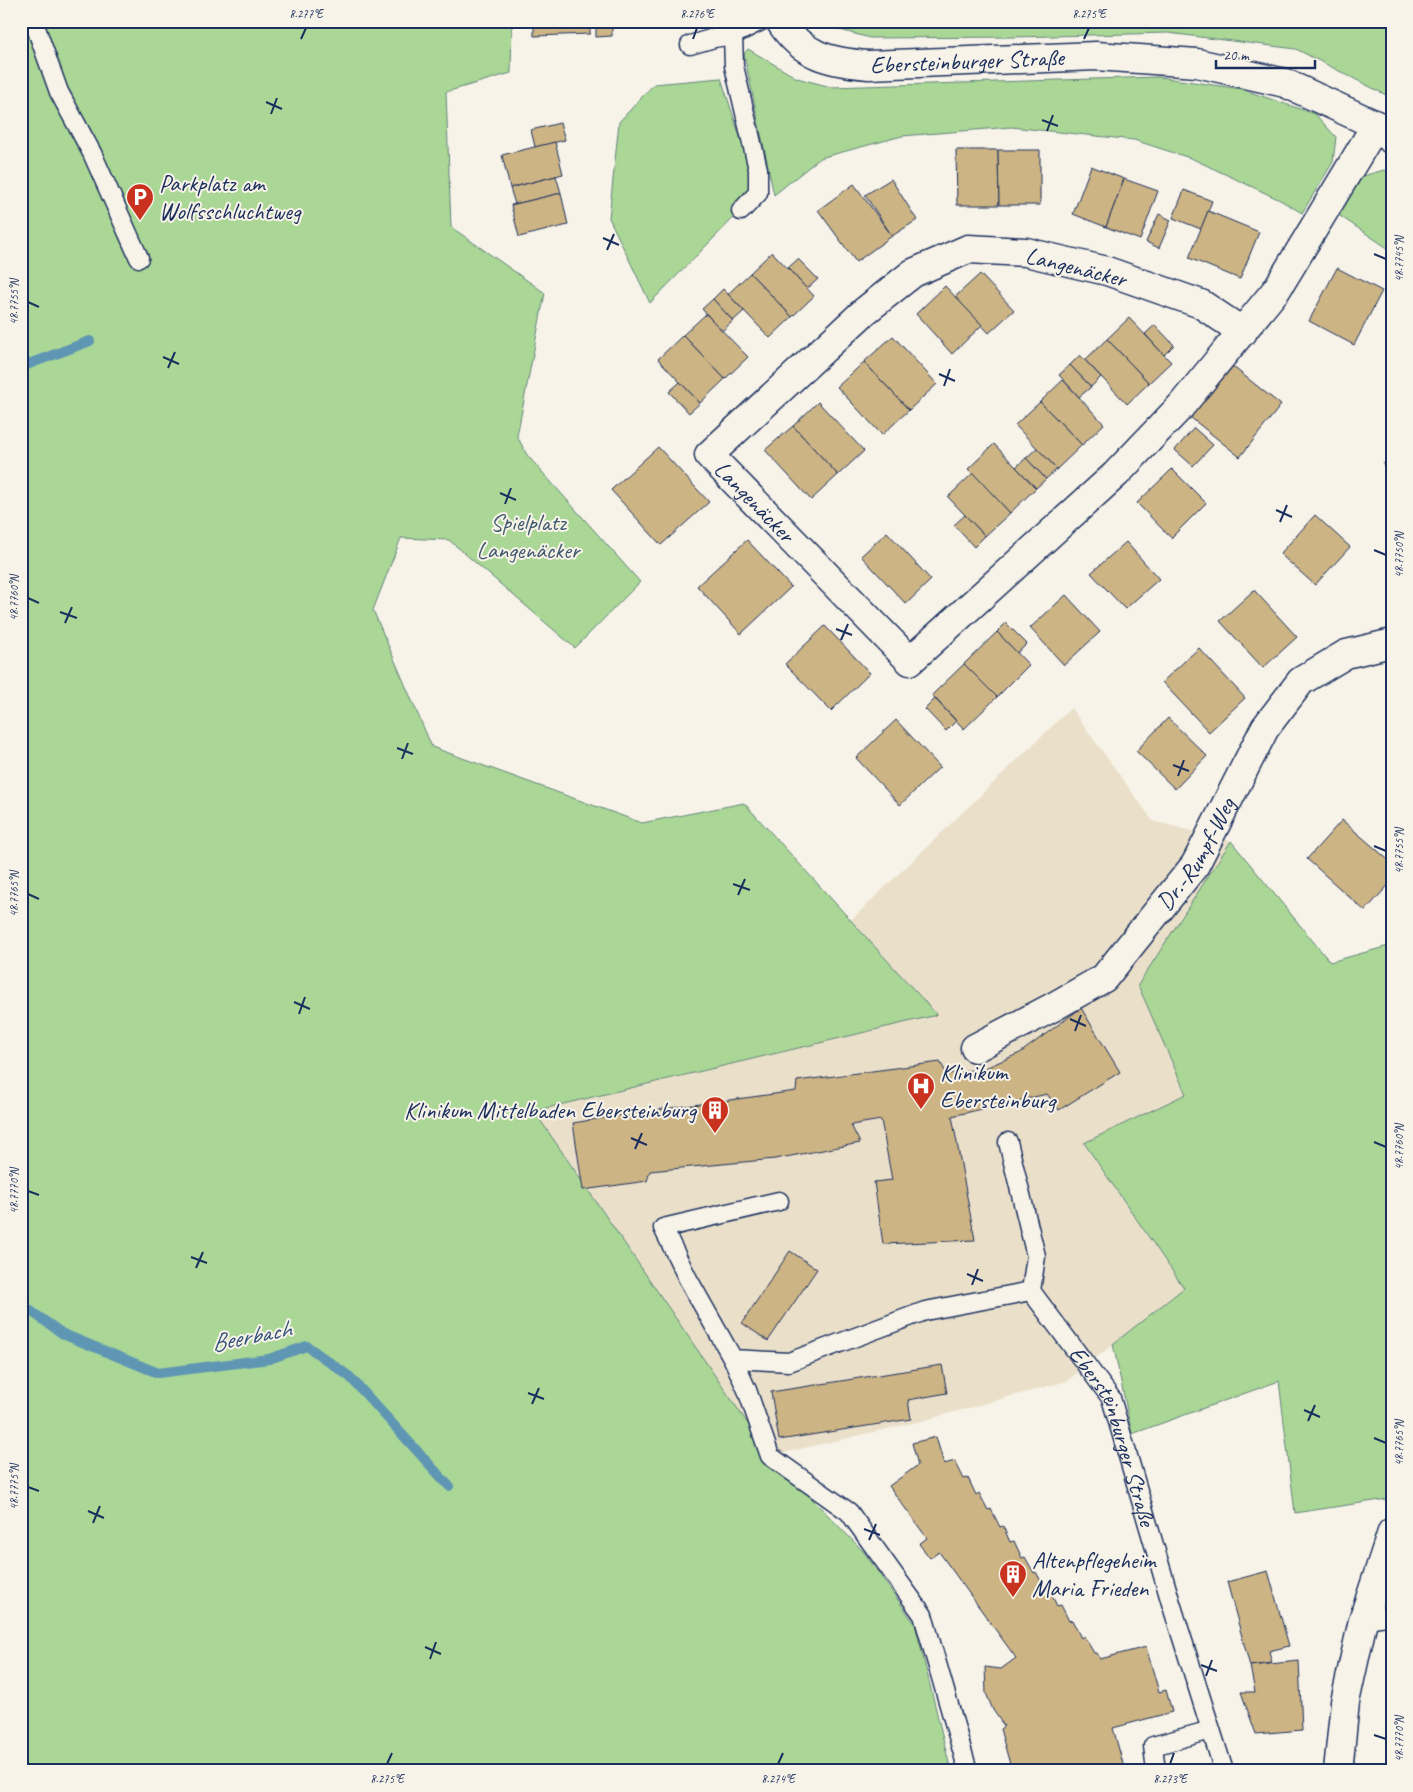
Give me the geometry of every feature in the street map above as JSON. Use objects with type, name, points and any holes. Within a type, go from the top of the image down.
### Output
[{"type":"street","name":"Ebersteinburger Straße","points":[[780,21],[789,36],[807,50],[827,59],[848,63],[869,65],[1096,56],[1197,63],[1285,83],[1384,133]]},
{"type":"street","name":"Langenäcker","points":[[1243,332],[1201,304],[1107,271],[1026,252],[968,249],[913,273],[865,311],[708,455],[910,661],[1116,474],[1181,406],[1243,332],[1277,289],[1384,133]]},
{"type":"street","name":"Dr.-Rumpf-Weg","points":[[975,1048],[1054,1007],[1104,978],[1195,865],[1265,728],[1301,680],[1346,654],[1392,644]]},
{"type":"street","points":[[1338,1771],[1345,1702],[1363,1620],[1392,1532]]},
{"type":"lane","points":[[36,21],[35,25],[59,92],[92,153],[139,258]]},
{"type":"lane","points":[[690,46],[714,38],[733,35],[761,21]]},
{"type":"lane","points":[[733,35],[734,66],[758,169],[758,193],[741,211]]},
{"type":"lane","points":[[733,1359],[789,1362],[925,1310],[1030,1291],[1036,1256],[1008,1142]]},
{"type":"lane","points":[[779,1201],[663,1228],[688,1279],[733,1359],[747,1390],[770,1456],[849,1512],[923,1615],[968,1771]]},
{"type":"lane","name":"Ebersteinburger Straße","points":[[1030,1291],[1111,1398],[1171,1603],[1224,1771]]},
{"type":"lane","points":[[1363,1620],[1392,1615]]},
{"type":"lane","points":[[1156,1771],[1153,1746],[1211,1730]]},
{"type":"shaded area","points":[[1071,708],[1153,821],[1231,841],[1138,985],[1186,1094],[1084,1144],[1184,1288],[1067,1381],[922,1421],[770,1456],[534,1111],[937,1015],[851,920]]},
{"type":"green space","name":"Spielplatz Langenäcker","points":[[21,21],[512,21],[511,73],[446,92],[451,227],[545,293],[517,436],[527,455],[640,582],[575,648],[449,540],[401,538],[373,610],[432,747],[642,823],[744,803],[937,1015],[534,1111],[770,1456],[863,1551],[915,1624],[951,1771],[21,1771]]},
{"type":"green space","points":[[815,21],[1392,21],[1392,98],[1296,49],[1168,33],[870,38],[817,24]]},
{"type":"green space","points":[[748,49],[797,78],[831,87],[1159,77],[1241,89],[1315,114],[1336,137],[1333,162],[1302,213],[1280,200],[1193,159],[1134,140],[1011,127],[902,136],[820,158],[774,195],[744,54]]},
{"type":"green space","points":[[721,78],[758,193],[650,303],[609,218],[619,122],[654,84]]},
{"type":"green space","points":[[1384,170],[1392,172],[1392,251],[1337,214],[1363,176]]},
{"type":"green space","points":[[1231,841],[1330,962],[1392,945],[1392,1491],[1387,1499],[1295,1513],[1279,1381],[1132,1434],[1113,1344],[1184,1288],[1084,1143],[1186,1094],[1138,985]]},
{"type":"building","points":[[534,21],[631,21],[612,22],[612,36],[596,37],[596,24],[590,25],[590,34],[534,36]]},
{"type":"building","points":[[639,21],[674,21],[675,28],[639,29]]},
{"type":"building","points":[[560,123],[565,140],[535,147],[531,130]]},
{"type":"building","points":[[555,142],[563,174],[510,188],[502,155]]},
{"type":"building","points":[[956,150],[998,150],[999,205],[957,205]]},
{"type":"building","points":[[998,150],[1040,150],[1040,205],[999,205]]},
{"type":"building","points":[[1091,166],[1124,179],[1106,227],[1073,214]]},
{"type":"building","points":[[556,176],[561,193],[515,204],[510,188]]},
{"type":"building","points":[[891,179],[917,220],[892,236],[865,195]]},
{"type":"building","points":[[1124,179],[1158,191],[1140,240],[1106,227]]},
{"type":"building","points":[[854,184],[892,236],[856,262],[818,210]]},
{"type":"building","points":[[1184,190],[1212,201],[1201,229],[1173,218]]},
{"type":"building","points":[[561,193],[568,225],[519,237],[511,205]]},
{"type":"building","points":[[1208,211],[1259,232],[1240,279],[1189,258]]},
{"type":"building","points":[[1159,214],[1171,220],[1159,248],[1146,242]]},
{"type":"building","points":[[772,252],[814,296],[792,317],[750,273]]},
{"type":"building","points":[[798,259],[818,279],[807,289],[788,268]]},
{"type":"building","points":[[1337,268],[1382,291],[1354,345],[1309,321]]},
{"type":"building","points":[[750,273],[792,317],[770,338],[728,294]]},
{"type":"building","points":[[980,274],[1014,310],[989,333],[955,297]]},
{"type":"building","points":[[945,286],[982,325],[952,354],[916,314]]},
{"type":"building","points":[[723,289],[744,311],[733,321],[713,299]]},
{"type":"building","points":[[713,299],[733,321],[722,331],[702,309]]},
{"type":"building","points":[[706,314],[748,357],[725,379],[683,335]]},
{"type":"building","points":[[1129,318],[1171,362],[1149,383],[1107,339]]},
{"type":"building","points":[[1155,325],[1174,345],[1164,355],[1145,334]]},
{"type":"building","points":[[683,335],[725,379],[700,403],[658,359]]},
{"type":"building","points":[[893,336],[937,384],[909,410],[864,362]]},
{"type":"building","points":[[1107,339],[1149,383],[1127,404],[1085,360]]},
{"type":"building","points":[[1080,355],[1101,377],[1091,387],[1070,365]]},
{"type":"building","points":[[864,362],[909,410],[882,435],[837,387]]},
{"type":"building","points":[[1070,365],[1091,387],[1079,397],[1059,375]]},
{"type":"building","points":[[1232,366],[1281,405],[1240,457],[1190,417]]},
{"type":"building","points":[[1063,380],[1104,424],[1082,445],[1040,402]]},
{"type":"building","points":[[680,382],[700,403],[689,413],[669,392]]},
{"type":"building","points":[[818,402],[864,451],[838,475],[793,426]]},
{"type":"building","points":[[1040,402],[1082,445],[1057,469],[1015,425]]},
{"type":"building","points":[[793,426],[838,475],[811,500],[765,450]]},
{"type":"building","points":[[1194,428],[1213,445],[1193,466],[1175,450]]},
{"type":"building","points":[[994,444],[1036,488],[1010,513],[968,469]]},
{"type":"building","points":[[658,447],[709,502],[661,545],[611,490]]},
{"type":"building","points":[[1037,448],[1057,469],[1046,479],[1026,458]]},
{"type":"building","points":[[1026,458],[1046,479],[1036,488],[1016,467]]},
{"type":"building","points":[[1392,458],[1392,478],[1383,464]]},
{"type":"building","points":[[1172,469],[1206,503],[1171,538],[1137,503]]},
{"type":"building","points":[[973,473],[1010,513],[985,536],[948,497]]},
{"type":"building","points":[[965,515],[985,536],[974,547],[954,525]]},
{"type":"building","points":[[1315,515],[1350,547],[1315,585],[1280,554]]},
{"type":"building","points":[[887,532],[931,580],[906,604],[861,556]]},
{"type":"building","points":[[747,540],[791,587],[741,634],[697,586]]},
{"type":"building","points":[[1126,542],[1159,579],[1125,609],[1091,573]]},
{"type":"building","points":[[1254,590],[1297,637],[1263,668],[1220,621]]},
{"type":"building","points":[[1066,595],[1100,632],[1064,665],[1030,628]]},
{"type":"building","points":[[1006,623],[1027,644],[1017,653],[997,632]]},
{"type":"building","points":[[825,626],[870,673],[831,711],[785,664]]},
{"type":"building","points":[[997,632],[1029,665],[997,697],[964,664]]},
{"type":"building","points":[[1199,648],[1245,698],[1209,732],[1162,682]]},
{"type":"building","points":[[964,664],[997,697],[964,729],[932,695]]},
{"type":"building","points":[[935,699],[956,721],[946,731],[925,709]]},
{"type":"building","points":[[1168,718],[1207,756],[1175,789],[1136,751]]},
{"type":"building","points":[[896,720],[940,767],[900,805],[856,758]]},
{"type":"building","points":[[1342,820],[1392,863],[1392,881],[1365,911],[1307,859]]},
{"type":"building","name":"Klinikum Mittelbaden Ebersteinburg","points":[[1081,1008],[1120,1072],[1059,1110],[1047,1094],[952,1116],[975,1240],[883,1244],[874,1182],[892,1180],[881,1120],[851,1125],[860,1143],[775,1159],[650,1171],[647,1181],[583,1190],[573,1123],[796,1091],[797,1081],[940,1062],[947,1074],[985,1068],[1020,1053]]},
{"type":"building","points":[[790,1251],[817,1269],[768,1341],[742,1323]]},
{"type":"building","points":[[942,1365],[947,1393],[908,1400],[911,1419],[779,1440],[771,1392]]},
{"type":"building","name":"Altenpflegeheim Maria Frieden","points":[[936,1437],[944,1464],[955,1461],[964,1479],[968,1478],[976,1495],[979,1493],[988,1510],[991,1509],[1000,1527],[1003,1526],[1010,1542],[1014,1541],[1022,1558],[1025,1557],[1046,1590],[1049,1589],[1057,1606],[1061,1605],[1069,1621],[1072,1620],[1081,1638],[1084,1636],[1100,1659],[1146,1647],[1159,1692],[1166,1690],[1172,1712],[1113,1728],[1125,1771],[1012,1771],[1000,1729],[1004,1726],[993,1710],[986,1693],[985,1667],[1001,1669],[1016,1658],[939,1552],[930,1558],[919,1544],[927,1538],[889,1486],[918,1465],[912,1443]]},
{"type":"building","points":[[1268,1571],[1289,1646],[1269,1651],[1272,1663],[1250,1666],[1227,1582]]},
{"type":"building","points":[[1299,1661],[1302,1730],[1256,1734],[1241,1692],[1255,1692],[1250,1666]]},
{"type":"waterway","points":[[21,367],[90,341]]},
{"type":"waterway","name":"Beerbach","points":[[21,1304],[63,1334],[158,1373],[269,1359],[307,1346],[350,1377],[449,1486]]},
{"type":"place","name":"Parkplatz am Wolfsschluchtweg","points":[[140,221]]},
{"type":"place","name":"Klinikum Ebersteinburg","points":[[921,1110]]},
{"type":"place","name":"Klinikum Mittelbaden Ebersteinburg","points":[[715,1134]]},
{"type":"place","name":"Altenpflegeheim Maria Frieden","points":[[1013,1598]]}]
